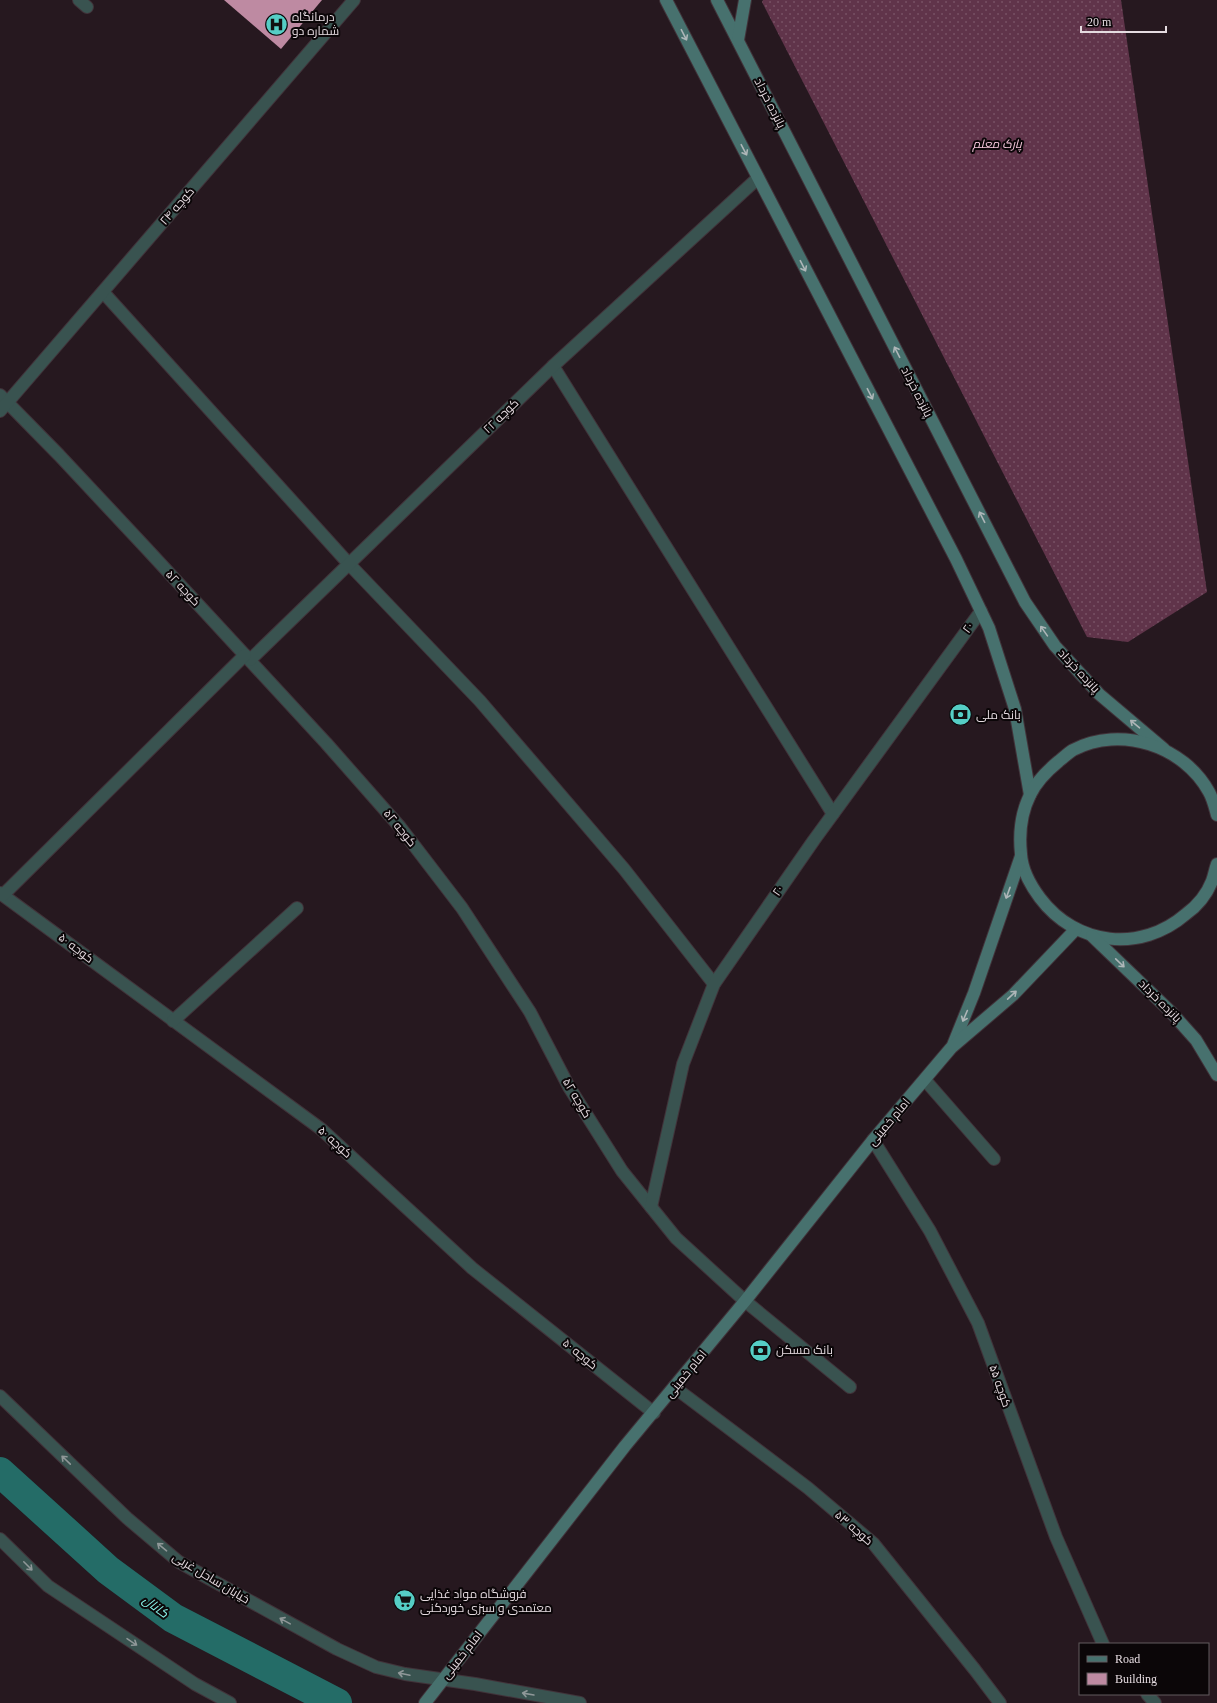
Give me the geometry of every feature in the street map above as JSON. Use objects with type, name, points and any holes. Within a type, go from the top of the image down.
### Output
[{"type":"main road","points":[[666,0],[956,559],[989,628],[1014,709],[1030,795]]},
{"type":"main road","name":"پانزده خرداد","points":[[717,0],[1024,602],[1054,646],[1099,694],[1164,749]]},
{"type":"main road","points":[[738,40],[745,0]]},
{"type":"main road","points":[[1217,815],[1209,793],[1190,767],[1164,749],[1134,740],[1103,740],[1073,750],[1048,769],[1030,795],[1021,825],[1021,856],[1031,886],[1050,911],[1076,929],[1092,936],[1120,940],[1149,936],[1175,924],[1196,906],[1212,882],[1217,864]]},
{"type":"main road","name":"امام خمینی","points":[[951,1048],[974,993],[1021,856]]},
{"type":"main road","name":"امام خمینی","points":[[425,1703],[625,1446],[654,1413],[745,1301],[873,1140],[951,1048],[1013,995],[1076,929]]},
{"type":"main road","name":"پانزده خرداد","points":[[1092,936],[1171,1012],[1196,1040],[1217,1075]]},
{"type":"street","name":"کوچه ۲۴","points":[[2,403],[103,292],[354,0]]},
{"type":"street","name":"کوچه ۲۲","points":[[2,894],[247,658],[349,564],[553,366],[758,178]]},
{"type":"street","points":[[103,292],[349,564],[480,701],[624,869],[714,984]]},
{"type":"street","points":[[553,366],[833,814]]},
{"type":"street","name":"کوچه ۵۲","points":[[2,403],[59,454],[400,827],[462,908],[530,1012],[569,1087],[622,1171],[676,1238],[745,1301],[850,1388]]},
{"type":"street","name":"۲۰","points":[[651,1207],[683,1064],[714,984],[833,814],[981,611]]},
{"type":"street","name":"کوچه ۵۰","points":[[2,894],[321,1129],[472,1268],[654,1413]]},
{"type":"street","points":[[173,1021],[297,908]]},
{"type":"street","points":[[924,1080],[994,1160]]},
{"type":"street","name":"کوچه ۵۵","points":[[873,1140],[930,1231],[978,1323],[1056,1537],[1103,1643]]},
{"type":"street","name":"کوچه ۵۳","points":[[674,1387],[808,1488],[873,1543],[1000,1703]]},
{"type":"street","name":"خیابان ساحل غربی","points":[[0,1396],[127,1518],[179,1562],[337,1649],[376,1667],[442,1680],[475,1684],[580,1703]]},
{"type":"street","points":[[0,1539],[48,1586],[195,1684],[230,1703]]},
{"type":"street","points":[[1148,1695],[1155,1703]]},
{"type":"green space","name":"پارک معلم","points":[[763,0],[1121,0],[1207,592],[1128,642],[1087,637],[762,2]]},
{"type":"building","name":"درمانگاه شماره دو","points":[[224,0],[322,0],[281,49]]},
{"type":"waterway","name":"کانال","points":[[0,1472],[108,1570],[173,1618],[337,1703]]},
{"type":"place","name":"درمانگاه شماره دو","points":[[277,24]]},
{"type":"place","name":"بانک ملی","points":[[961,715]]},
{"type":"place","name":"بانک مسکن","points":[[760,1350]]},
{"type":"place","name":"فروشگاه مواد غذایی معتمدی و سبزی خوردکنی","points":[[405,1601]]}]
